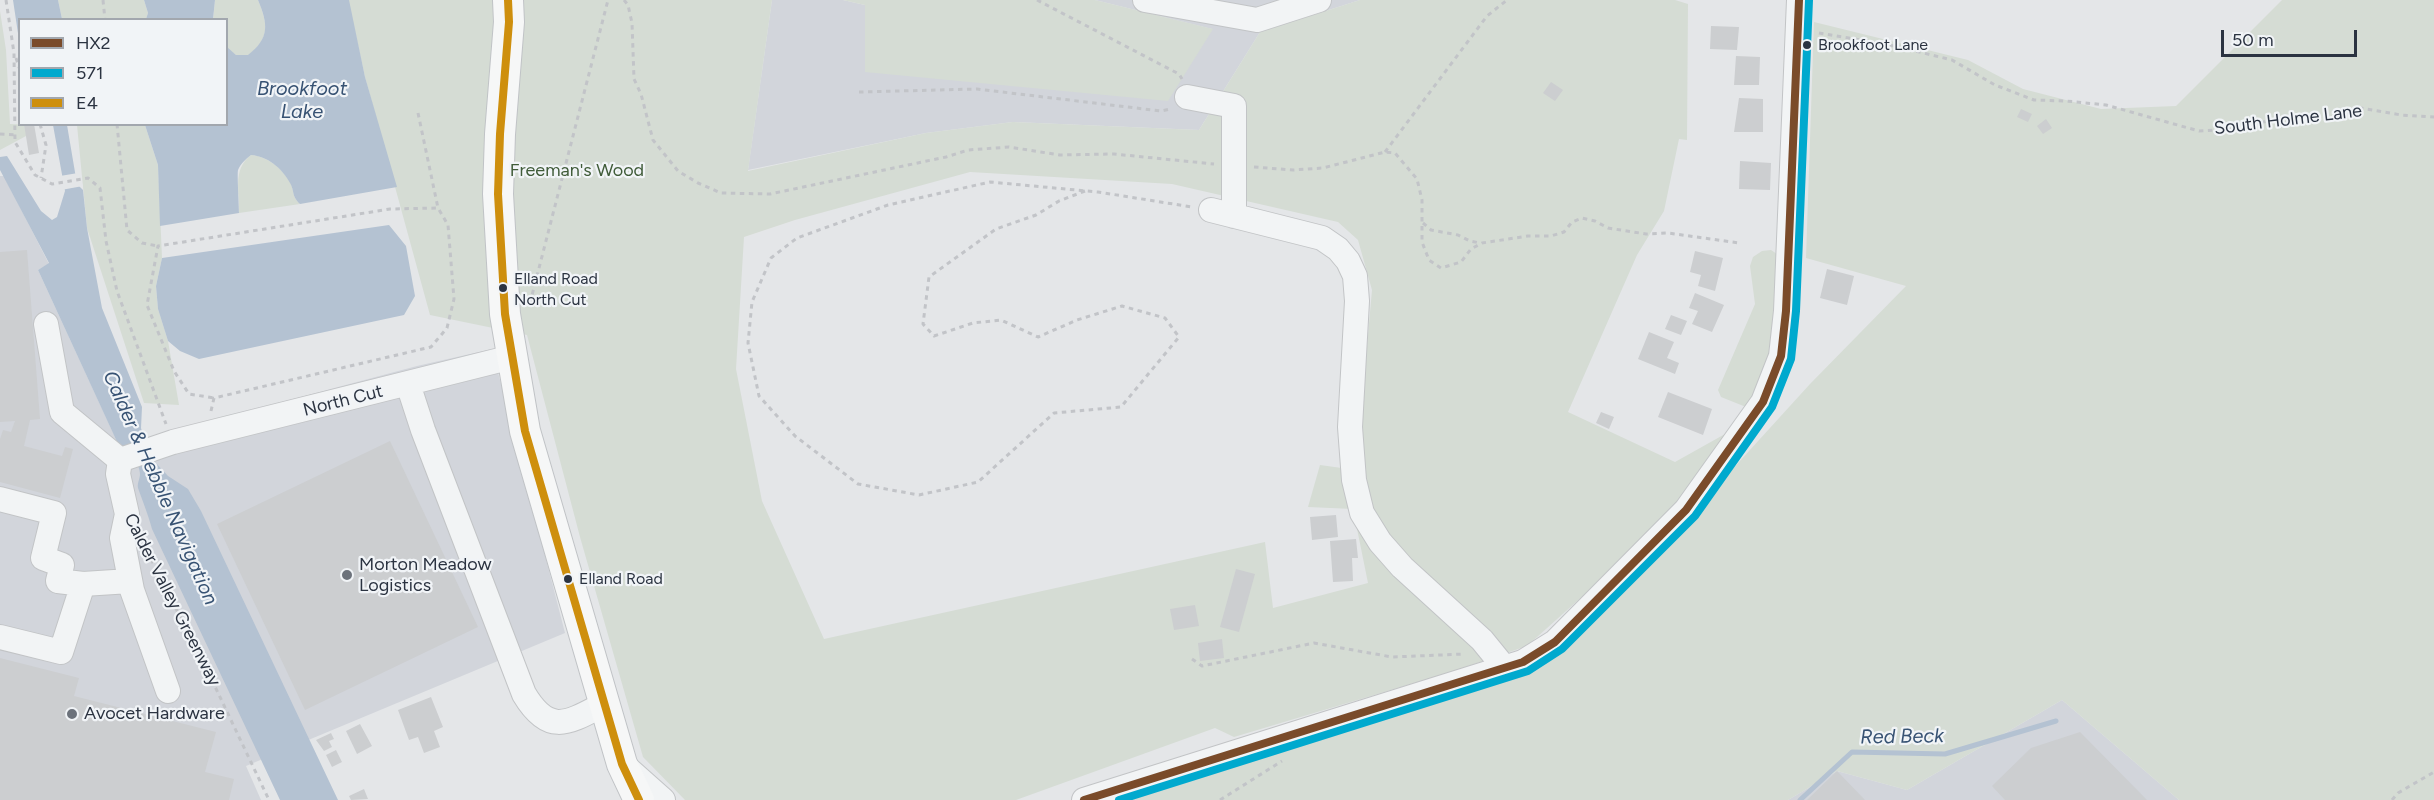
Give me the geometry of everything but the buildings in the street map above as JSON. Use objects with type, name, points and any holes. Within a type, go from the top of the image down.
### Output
[{"type":"main road","points":[[508,0],[509,22],[500,134],[498,194],[505,314],[512,357],[525,432],[622,764],[639,800]]},
{"type":"street","points":[[1145,0],[1257,20],[1319,0]]},
{"type":"street","points":[[1084,800],[1499,660],[1523,662],[1555,642],[1686,510],[1763,402],[1781,357],[1786,311],[1799,0]]},
{"type":"street","points":[[1187,97],[1234,106],[1234,165],[1222,213],[1322,238],[1338,249],[1348,261],[1355,276],[1357,301],[1350,427],[1354,480],[1362,513],[1380,542],[1402,567],[1482,640],[1499,660]]},
{"type":"street","points":[[46,324],[62,412],[120,460],[173,442]]},
{"type":"street","name":"North Cut","points":[[173,442],[205,436],[512,357]]},
{"type":"street","points":[[408,384],[423,430],[521,686],[533,710],[549,721],[570,721],[604,704]]},
{"type":"street","name":"Calder Valley Greenway","points":[[120,460],[118,474],[127,514]]},
{"type":"street","points":[[0,499],[54,513],[43,558],[62,565],[58,581],[83,584],[130,581]]},
{"type":"street","points":[[127,514],[122,538],[130,581],[168,691]]},
{"type":"street","points":[[0,636],[61,652],[83,584]]},
{"type":"street","points":[[622,764],[663,800]]},
{"type":"path","points":[[6,0],[14,53],[15,142],[34,175],[52,184],[88,178],[100,188],[106,241],[117,291],[173,442]]},
{"type":"path","points":[[103,0],[105,18]]},
{"type":"path","points":[[528,307],[608,0]]},
{"type":"path","points":[[624,0],[628,5],[632,23],[634,79],[653,140],[678,171],[721,193],[770,194],[946,157],[968,150],[1009,147],[1060,155],[1114,154],[1293,170],[1323,168],[1385,152],[1395,153],[1417,179],[1422,200],[1422,242],[1429,260],[1442,268],[1461,261],[1470,249],[1482,243],[1528,236],[1551,236],[1564,232],[1572,222],[1582,218],[1595,221],[1608,228],[1646,234],[1668,233],[1739,243]]},
{"type":"path","points":[[859,92],[977,89],[1161,111],[1182,106],[1187,97],[1188,86],[1179,74],[1036,0]]},
{"type":"path","points":[[1385,152],[1487,16],[1507,0]]},
{"type":"path","name":"South Holme Lane","points":[[1798,31],[1860,39],[1952,60],[1995,85],[2034,100],[2066,100],[2106,105],[2199,131],[2238,129],[2267,121],[2361,108],[2401,115],[2434,117]]},
{"type":"path","points":[[14,53],[18,64]]},
{"type":"path","points":[[158,246],[147,305],[174,371],[189,394],[214,398],[430,347],[447,328],[454,299],[448,225],[438,208],[418,113]]},
{"type":"path","points":[[41,126],[46,145],[41,178]]},
{"type":"path","points":[[117,126],[127,230],[142,243],[158,246],[390,209],[438,208]]},
{"type":"path","points":[[0,134],[15,135]]},
{"type":"path","points":[[1085,191],[1059,201],[1036,215],[996,229],[929,277],[923,324],[934,336],[973,323],[1001,320],[1038,337],[1077,320],[1122,306],[1165,318],[1179,337],[1121,406],[1054,413],[978,482],[919,495],[858,484],[795,436],[759,396],[748,344],[752,302],[771,258],[797,238],[888,205],[990,182],[1085,191],[1222,213]]},
{"type":"path","points":[[1422,222],[1431,230],[1458,235],[1470,241],[1482,243]]},
{"type":"path","points":[[205,436],[214,398]]},
{"type":"path","name":"Calder Valley Greenway","points":[[127,514],[205,666],[269,800]]},
{"type":"path","points":[[1192,659],[1202,666],[1314,643],[1392,657],[1499,660]]},
{"type":"path","points":[[2392,800],[2398,793],[2434,772]]},
{"type":"shaded area","points":[[772,0],[843,0],[865,5],[865,72],[1212,29],[1095,0],[1360,0],[1260,32],[1199,130],[1013,122],[926,133],[748,170]]},
{"type":"shaded area","points":[[0,176],[4,176],[49,264],[38,270],[121,450],[184,428],[417,366],[492,349],[565,633],[246,766],[261,800],[0,800]]},
{"type":"shaded area","points":[[2062,700],[2179,800],[1788,800],[1837,771],[1907,790]]},
{"type":"green space","points":[[58,0],[144,0],[148,13],[146,18],[62,18]]},
{"type":"green space","points":[[215,0],[258,0],[265,23],[261,43],[249,55],[236,55],[228,50],[228,18],[213,18]]},
{"type":"green space","name":"Freeman's Wood","points":[[348,0],[772,0],[748,171],[926,133],[1013,122],[1199,130],[1260,32],[1360,0],[1675,0],[1688,4],[1687,140],[1679,139],[1664,211],[1637,255],[1568,412],[1675,462],[1725,434],[1730,438],[1662,525],[1527,646],[1451,672],[1234,737],[1215,728],[1016,800],[685,800],[643,757],[580,537],[527,335],[430,315],[365,77]],"holes":[[[970,172],[1172,184],[1338,222],[1358,240],[1372,290],[1356,470],[1320,465],[1308,507],[1353,509],[1368,583],[1273,608],[1265,542],[824,639],[762,501],[736,369],[744,237],[795,220]]]},
{"type":"green space","points":[[843,0],[1095,0],[1213,29],[1168,101],[865,72],[865,5]]},
{"type":"green space","points":[[2282,0],[2434,0],[2434,800],[2179,800],[2062,700],[1907,790],[1837,771],[1788,800],[1128,800],[1376,722],[1501,679],[1556,655],[1607,607],[1810,384],[1906,286],[1806,258],[1814,22],[1968,60],[2023,89],[2101,109],[2176,106]]},
{"type":"green space","points":[[0,11],[6,50],[10,124],[33,126],[26,136],[0,150]]},
{"type":"green space","points":[[77,126],[145,126],[158,165],[162,258],[156,286],[158,309],[168,341],[179,405],[144,403],[87,228]]},
{"type":"green space","points":[[251,155],[268,160],[283,172],[300,204],[239,213],[239,174],[241,167]]},
{"type":"green space","points":[[1771,250],[1777,254],[1775,348],[1764,383],[1746,407],[1721,397],[1718,390],[1755,304],[1750,266],[1753,257],[1762,251]]},
{"type":"water","points":[[13,0],[58,0],[62,18],[18,18],[18,33]]},
{"type":"water","points":[[144,0],[215,0],[213,18],[146,18],[148,13]]},
{"type":"water","name":"Brookfoot Lake","points":[[258,0],[349,0],[365,77],[397,187],[300,204],[283,172],[268,160],[251,155],[238,170],[239,213],[160,226],[158,165],[145,126],[228,126],[228,48],[236,55],[248,55],[255,49],[265,30],[264,16]]},
{"type":"water","name":"Calder & Hebble Navigation","points":[[53,126],[67,126],[77,184],[83,190],[87,228],[102,308],[142,407],[141,428],[144,439],[155,462],[168,476],[188,489],[201,511],[338,800],[280,800],[152,529],[138,488],[140,474],[138,465],[129,452],[118,444],[38,270],[49,263],[0,170],[0,157],[7,156],[41,211],[52,220],[57,217],[65,191]]},
{"type":"water","points":[[389,225],[406,246],[415,296],[404,315],[199,359],[180,351],[168,341],[158,309],[156,286],[162,258]]},
{"type":"pier","points":[[78,173],[83,186],[61,190],[60,176]]},
{"type":"waterway","name":"Red Beck","points":[[1800,800],[1852,752],[1945,754],[2056,721]]},
{"type":"transit line","name":"E4","points":[[508,0],[509,22],[500,134],[498,194],[505,314],[525,431],[622,764],[639,800]]},
{"type":"transit line","name":"HX2","points":[[1084,800],[1523,662],[1555,642],[1686,510],[1763,402],[1781,356],[1786,311],[1799,0]]},
{"type":"transit line","name":"571","points":[[1119,800],[1528,671],[1562,649],[1695,516],[1772,407],[1791,359],[1796,311],[1809,0]]},
{"type":"place","name":"Brookfoot Lane","points":[[1807,45]]},
{"type":"place","name":"Elland Road North Cut","points":[[503,288]]},
{"type":"place","name":"Morton Meadow Logistics","points":[[347,575]]},
{"type":"place","name":"Elland Road","points":[[568,579]]},
{"type":"place","name":"Avocet Hardware","points":[[72,714]]}]
